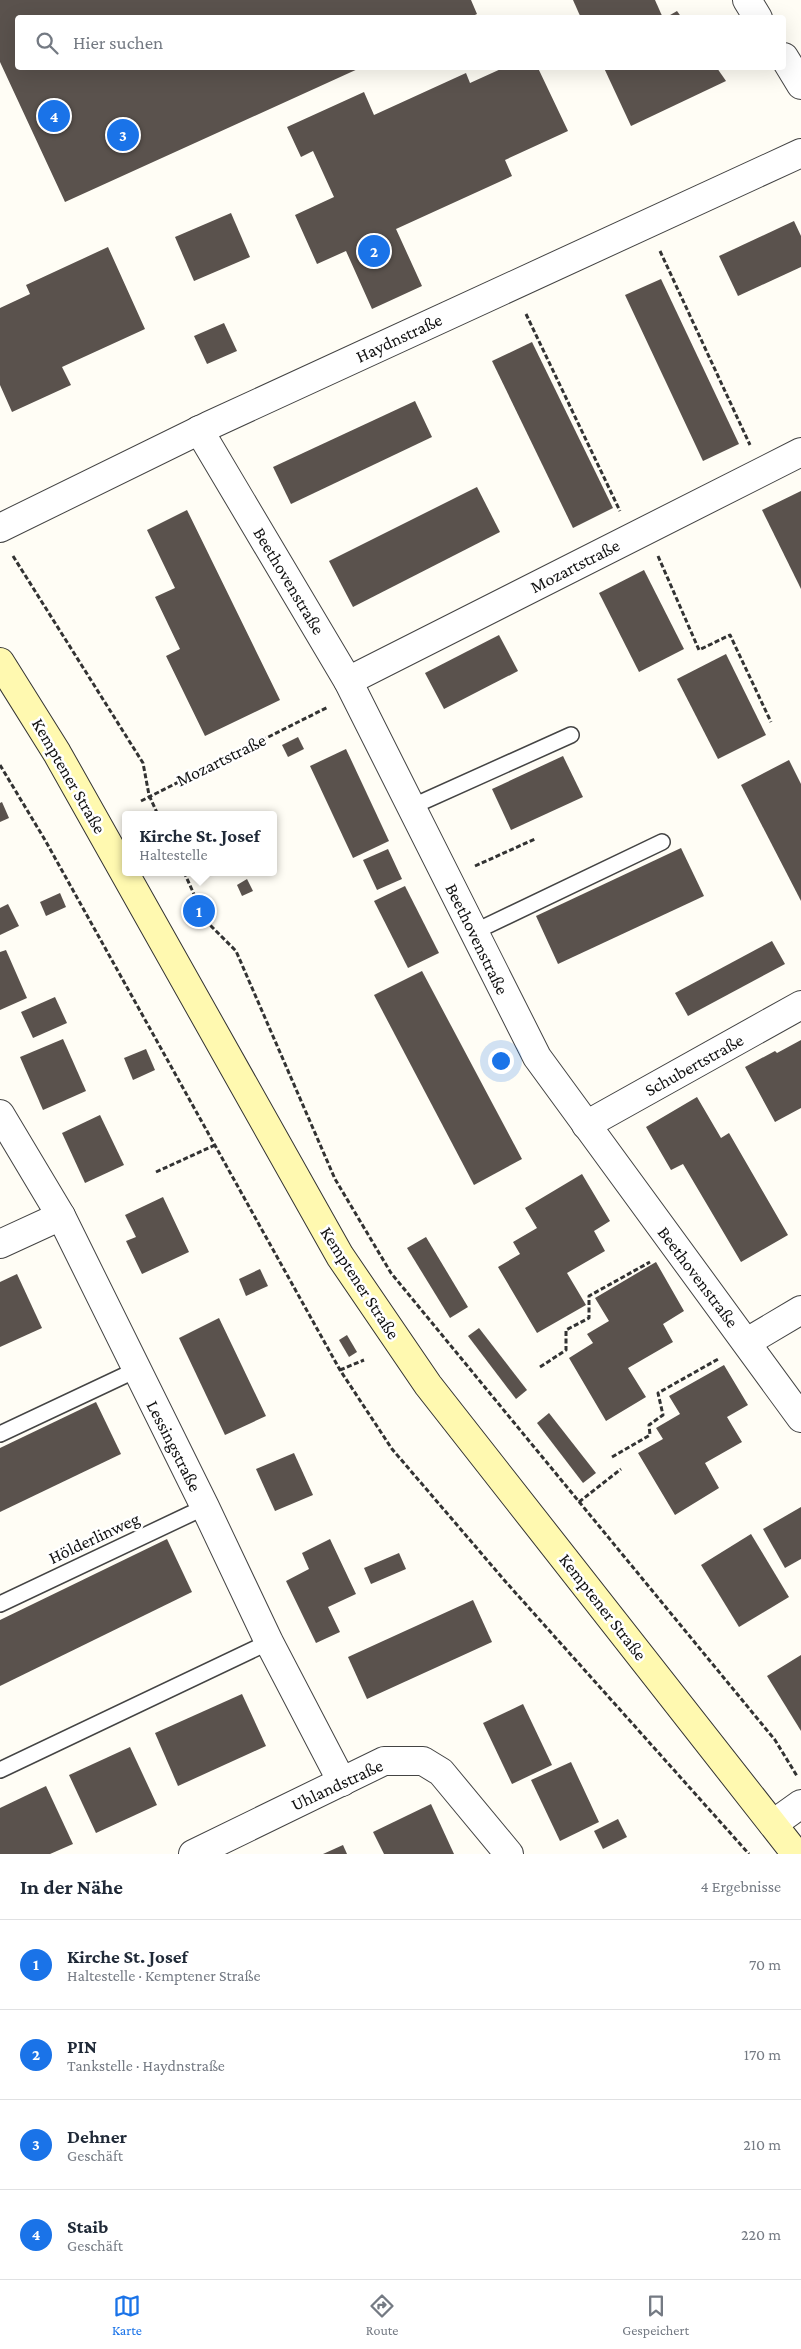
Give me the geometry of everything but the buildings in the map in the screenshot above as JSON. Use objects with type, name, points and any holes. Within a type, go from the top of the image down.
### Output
[{"type":"main road","name":"Kemptener Straße","points":[[0,662],[72,779],[122,868]]},
{"type":"main road","name":"Kemptener Straße","points":[[126,876],[340,1256],[428,1385],[796,1854]]},
{"type":"street","points":[[747,0],[756,15]]},
{"type":"street","points":[[786,60],[801,85]]},
{"type":"street","name":"Haydnstraße","points":[[5,540],[199,430],[801,152]]},
{"type":"street","name":"Beethovenstraße","points":[[199,430],[352,687],[536,1058],[747,1342],[801,1418]]},
{"type":"street","name":"Mozartstraße","points":[[352,687],[639,534],[801,452]]},
{"type":"street","name":"Schubertstraße","points":[[586,1125],[801,1005]]},
{"type":"street","name":"Lessingstraße","points":[[0,1114],[61,1216],[270,1642],[342,1782]]},
{"type":"street","points":[[0,1244],[61,1216]]},
{"type":"street","points":[[747,1342],[801,1310]]},
{"type":"street","name":"Uhlandstraße","points":[[193,1854],[384,1761],[423,1761],[441,1772],[509,1854]]},
{"type":"street","points":[[773,1824],[801,1804]]},
{"type":"lane","points":[[411,807],[571,735]]},
{"type":"lane","points":[[474,932],[662,842]]},
{"type":"lane","points":[[0,1434],[136,1370]]},
{"type":"lane","name":"Hölderlinweg","points":[[0,1604],[205,1507]]},
{"type":"lane","points":[[0,1770],[270,1642]]},
{"type":"path","points":[[647,223],[762,472]]},
{"type":"path","points":[[512,286],[700,650],[730,636],[771,722]]},
{"type":"path","points":[[5,540],[143,763],[149,795],[156,811]]},
{"type":"path","name":"Mozartstraße","points":[[141,801],[352,687]]},
{"type":"path","points":[[0,765],[45,840],[340,1370],[392,1450],[512,1589],[749,1854]]},
{"type":"path","points":[[448,879],[536,839]]},
{"type":"path","points":[[186,876],[206,921],[236,951],[335,1179],[391,1273],[775,1740],[801,1783]]},
{"type":"path","points":[[156,1172],[215,1145]]},
{"type":"path","points":[[540,1367],[566,1350],[566,1330],[589,1318],[589,1296],[676,1247]]},
{"type":"path","points":[[612,1457],[650,1435],[649,1425],[663,1415],[658,1393],[747,1342]]},
{"type":"path","points":[[340,1370],[364,1360]]},
{"type":"path","points":[[579,1502],[621,1469]]},
{"type":"place","name":"Staib","points":[[54,116]]},
{"type":"place","name":"Dehner","points":[[123,135]]},
{"type":"place","name":"PIN","points":[[374,251]]},
{"type":"place","name":"Kirche St. Josef","points":[[199,911]]}]
